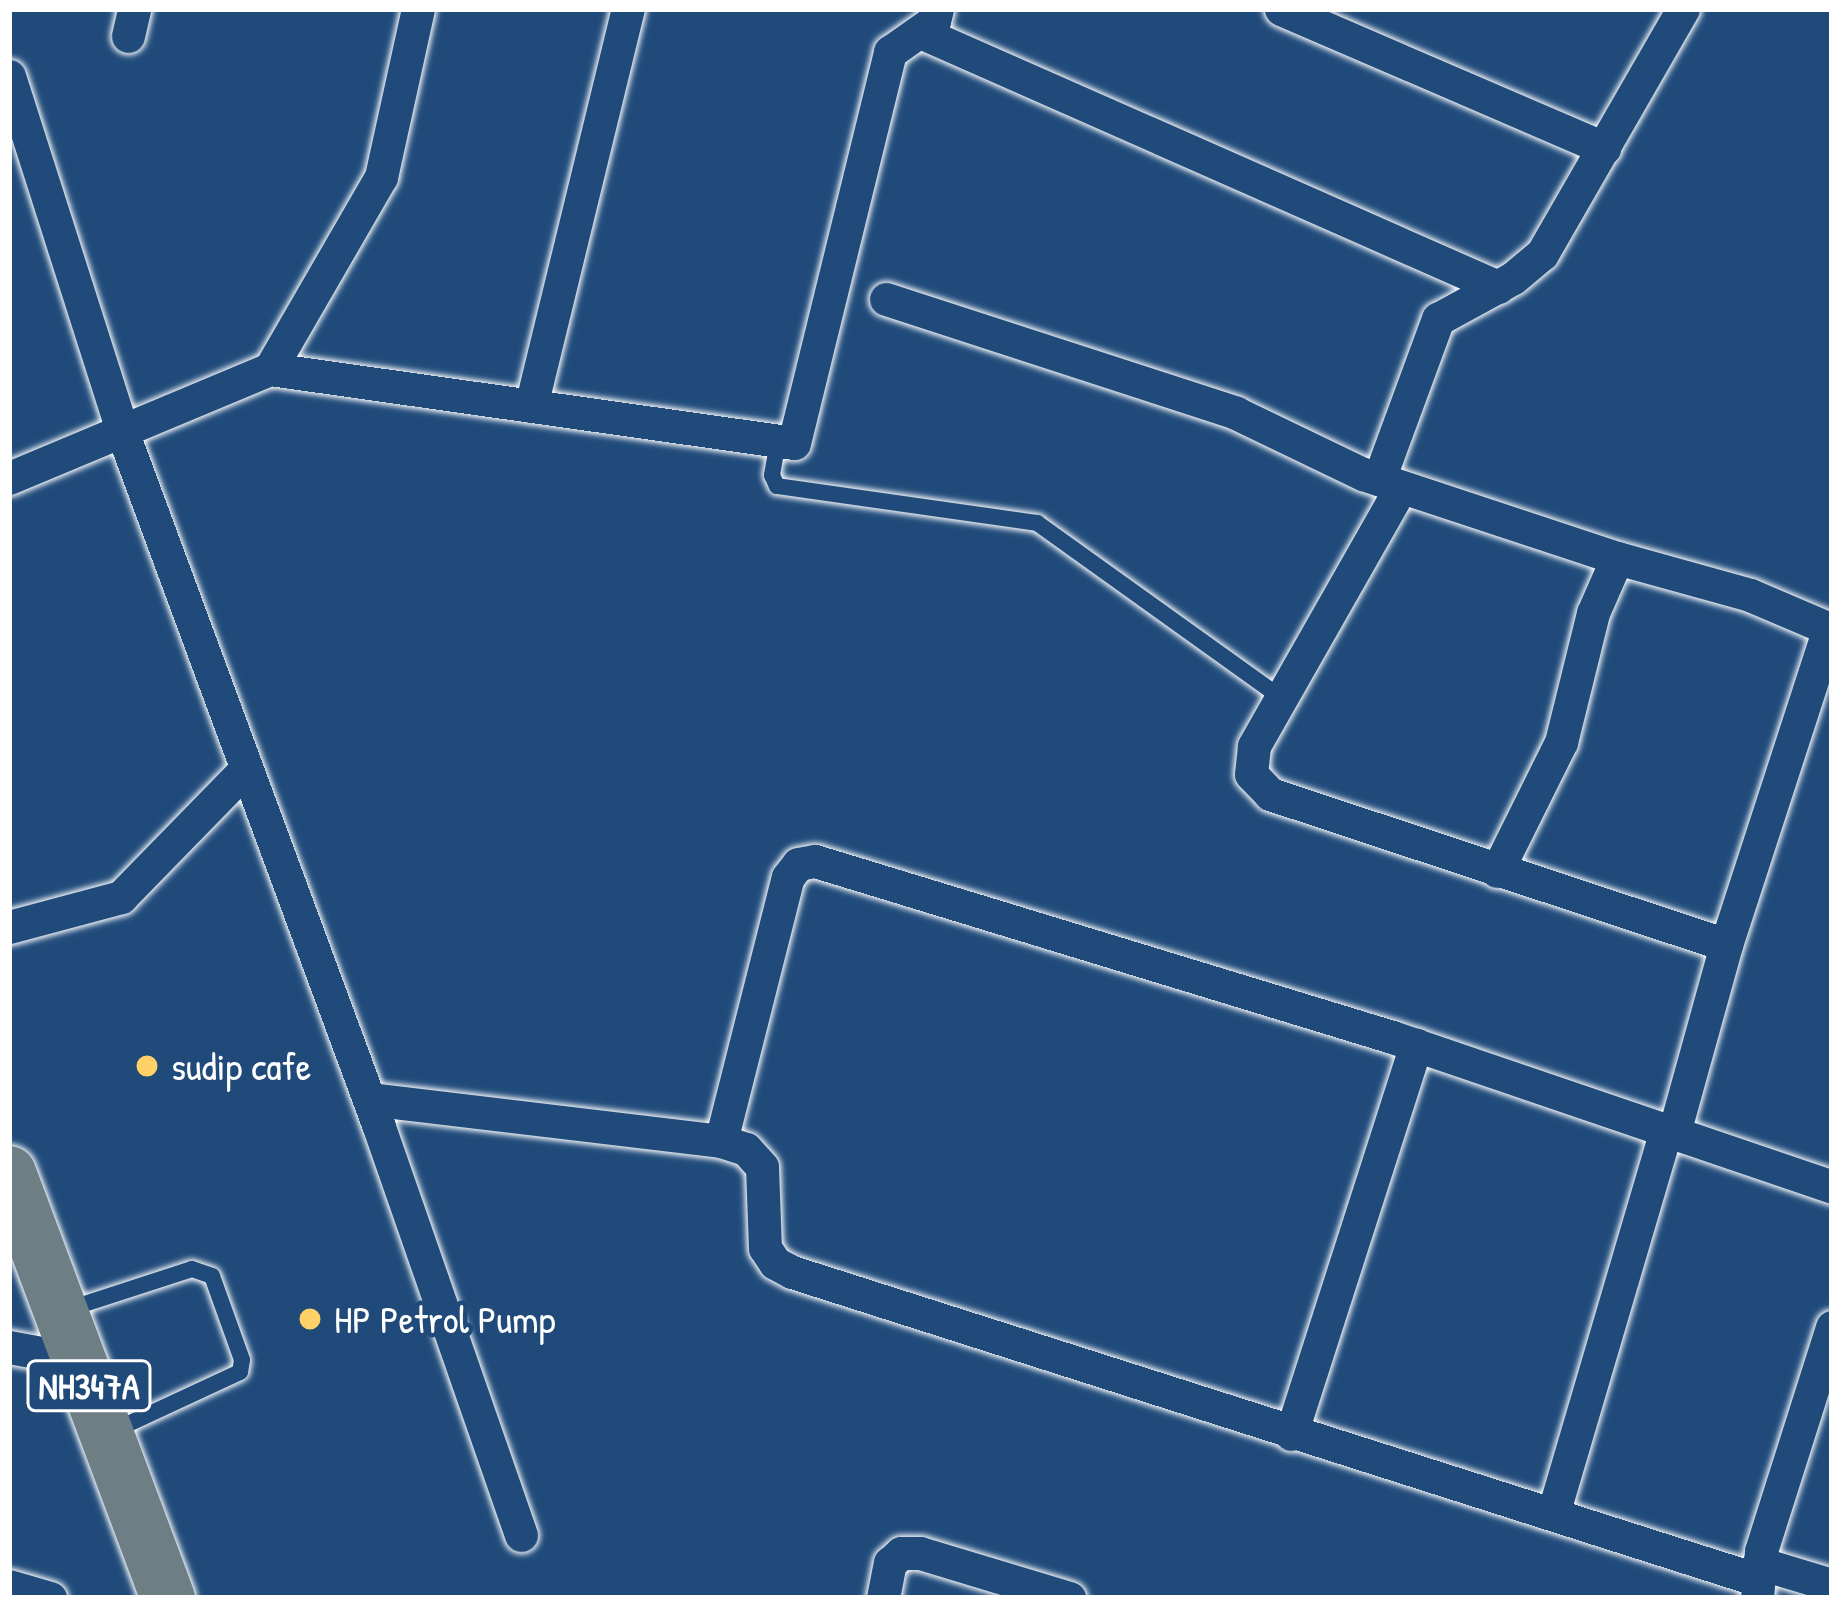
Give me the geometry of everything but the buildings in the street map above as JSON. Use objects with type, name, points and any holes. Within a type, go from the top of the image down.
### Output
[{"type":"highway","name":"NH347A","points":[[10,1180],[168,1598]]},
{"type":"street","points":[[270,369],[381,177],[418,9]]},
{"type":"street","points":[[531,406],[628,9]]},
{"type":"street","points":[[1281,9],[1604,148]]},
{"type":"street","points":[[1682,9],[1542,254],[1498,286],[1438,319],[1390,483],[1254,746],[1251,774],[1270,794],[1726,945]]},
{"type":"street","points":[[9,478],[270,369],[794,443],[890,52],[928,20],[1498,286]]},
{"type":"street","points":[[9,76],[122,431],[369,1099],[521,1535]]},
{"type":"street","points":[[886,299],[1236,413],[1390,483],[1617,558],[1750,595],[1830,629],[1726,945],[1553,1514]]},
{"type":"street","points":[[1497,872],[1561,742],[1593,613],[1617,558]]},
{"type":"street","points":[[9,927],[121,897],[246,769]]},
{"type":"street","points":[[721,1141],[788,877],[798,864],[815,862],[1416,1045],[1832,1187]]},
{"type":"street","points":[[1291,1434],[1416,1045]]},
{"type":"street","points":[[369,1099],[721,1141],[746,1149],[762,1167],[765,1248],[775,1263],[792,1272],[1757,1580],[1832,1585]]},
{"type":"street","points":[[1757,1580],[1832,1328]]},
{"type":"street","points":[[9,1347],[70,1336]]},
{"type":"street","points":[[883,1598],[890,1563],[901,1553],[920,1553],[1069,1598]]},
{"type":"street","points":[[9,1586],[50,1598]]},
{"type":"lane","points":[[778,441],[772,475],[777,486],[1037,523],[1281,698]]},
{"type":"lane","points":[[70,1336],[192,1269],[212,1276],[242,1360],[240,1372],[107,1433]]},
{"type":"place","name":"sudip cafe","points":[[147,1066]]},
{"type":"place","name":"HP Petrol Pump","points":[[310,1319]]}]
